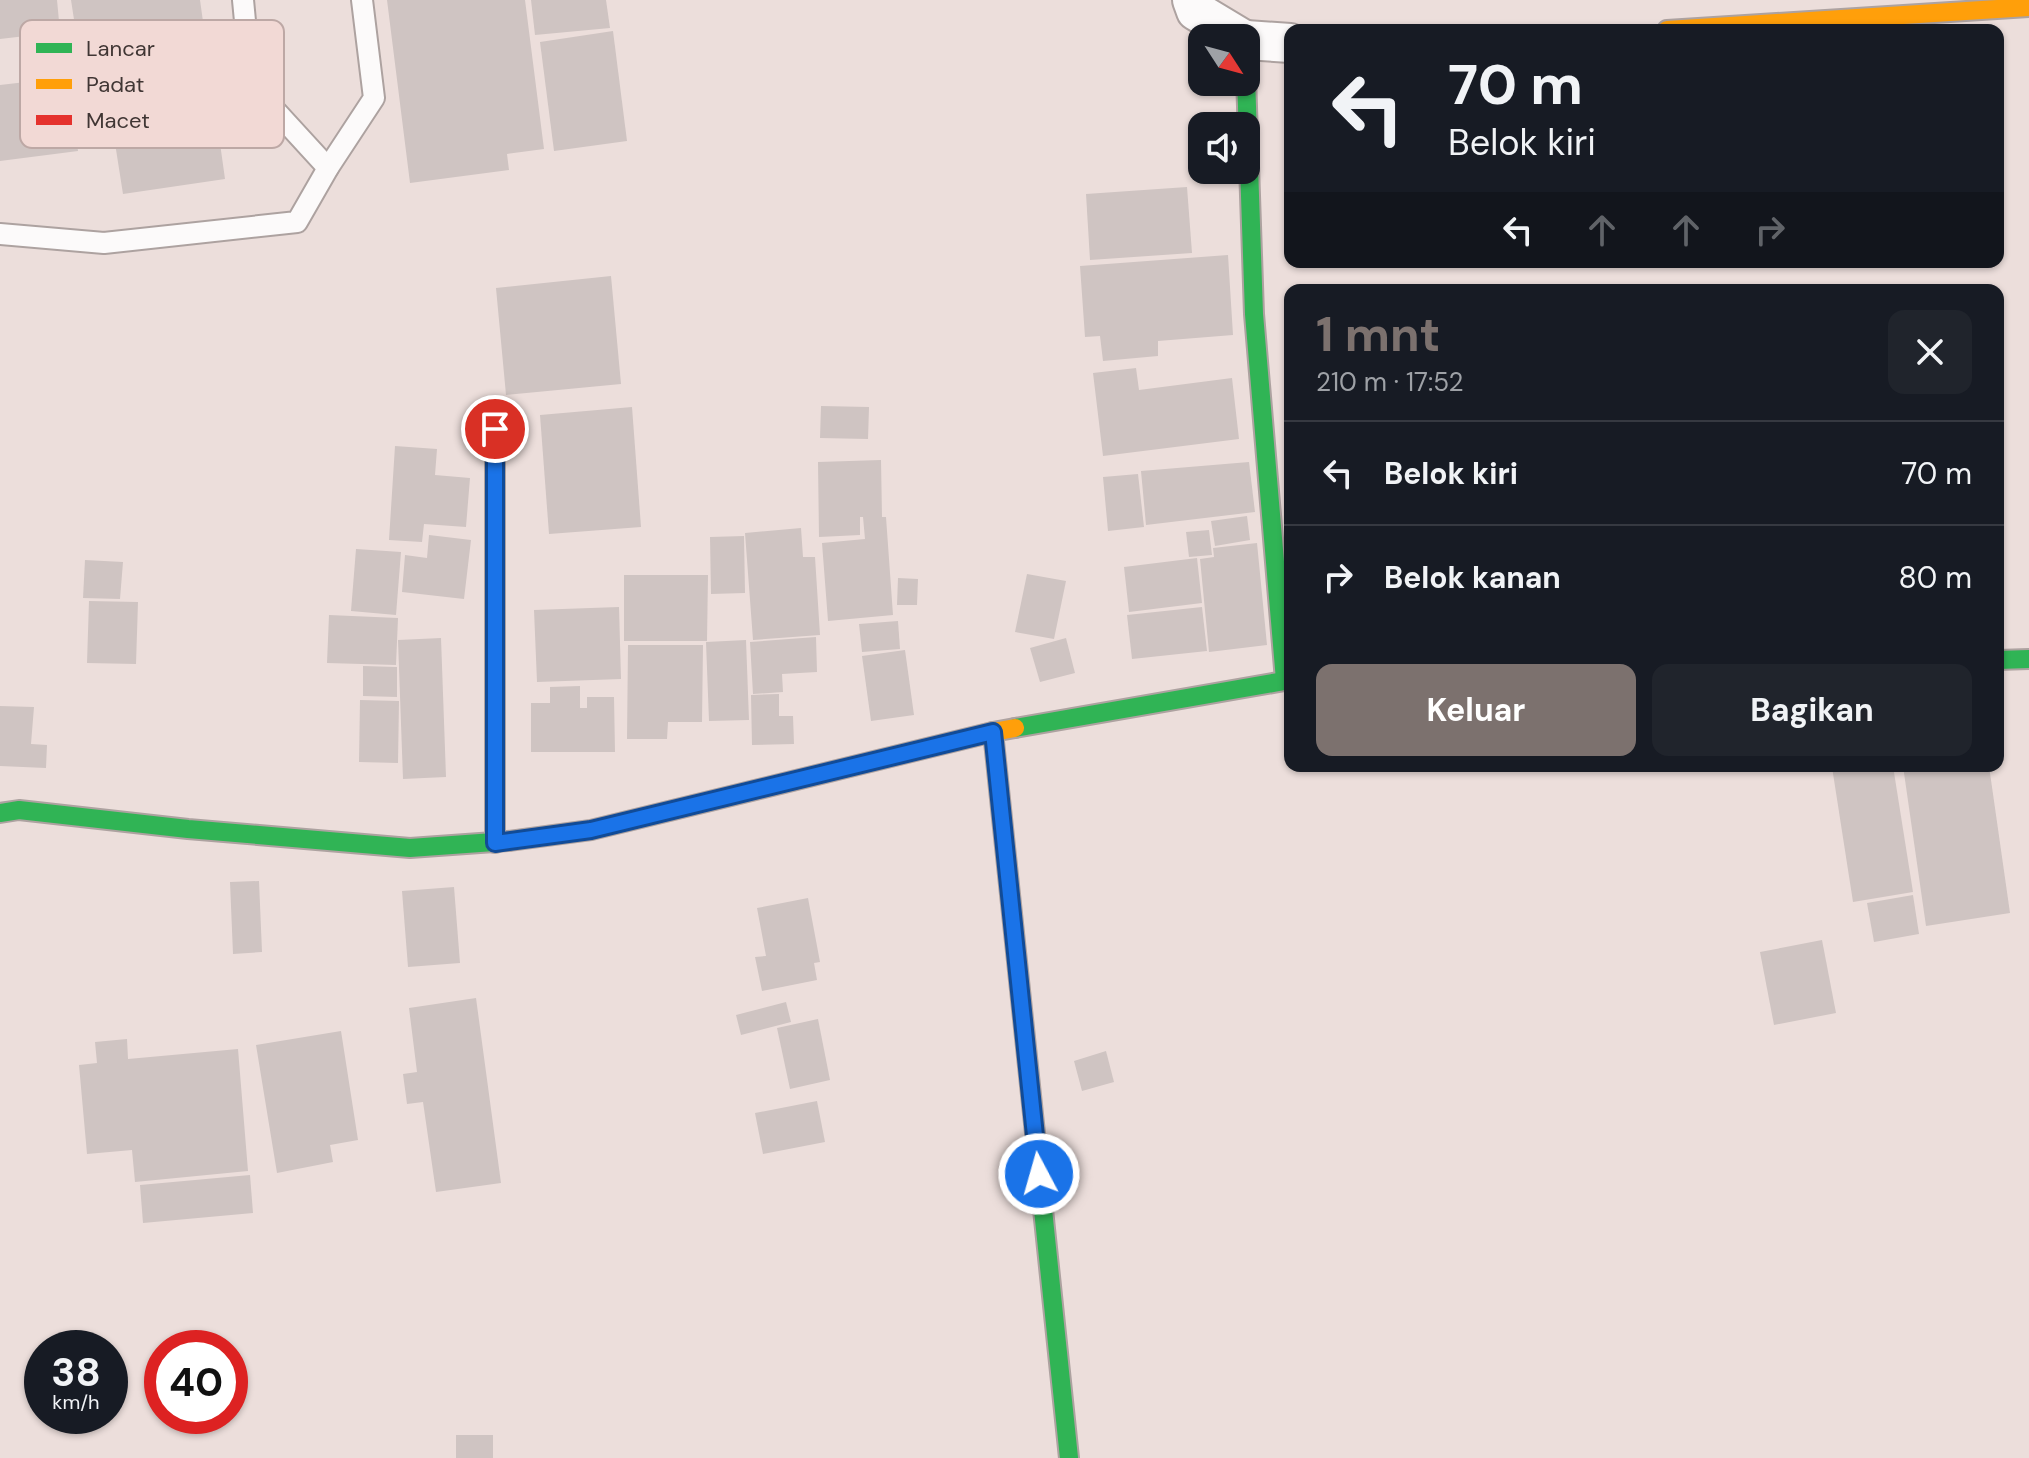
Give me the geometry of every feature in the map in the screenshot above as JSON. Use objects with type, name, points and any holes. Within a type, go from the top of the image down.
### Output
[{"type":"street","points":[[1192,0],[1196,11],[1218,24]]},
{"type":"street","points":[[1761,24],[2029,7]]},
{"type":"street","points":[[1260,40],[1284,42]]},
{"type":"street","points":[[1247,96],[1254,314],[1284,647]]},
{"type":"street","points":[[495,429],[495,843]]},
{"type":"street","points":[[2004,660],[2029,659]]},
{"type":"street","points":[[0,813],[19,810],[188,829],[410,848],[495,843],[591,830],[993,732],[1284,681]]},
{"type":"street","points":[[993,732],[1069,1458]]},
{"type":"lane","points":[[243,0],[245,20]]},
{"type":"lane","points":[[0,234],[104,243],[297,222],[374,98],[362,0]]},
{"type":"lane","points":[[284,120],[328,168]]},
{"type":"building","points":[[0,0],[57,0],[59,20],[20,20],[20,37],[0,39]]},
{"type":"building","points":[[71,0],[200,0],[203,20],[74,20]]},
{"type":"building","points":[[387,0],[525,0],[544,149],[507,154],[509,170],[410,183]]},
{"type":"building","points":[[531,0],[606,0],[610,28],[535,35]]},
{"type":"building","points":[[613,31],[627,141],[554,151],[540,42]]},
{"type":"building","points":[[20,83],[20,148],[78,148],[78,151],[0,161],[0,85]]},
{"type":"building","points":[[116,148],[221,148],[225,179],[123,194]]},
{"type":"building","points":[[1187,187],[1192,253],[1090,260],[1086,194]]},
{"type":"building","points":[[1228,255],[1233,335],[1158,341],[1158,356],[1103,361],[1100,336],[1085,337],[1080,266]]},
{"type":"building","points":[[611,276],[621,384],[506,395],[496,288]]},
{"type":"building","points":[[1136,368],[1139,390],[1232,378],[1239,439],[1103,456],[1093,373]]},
{"type":"building","points":[[821,406],[869,407],[868,439],[820,438]]},
{"type":"building","points":[[632,407],[641,527],[549,534],[540,415]]},
{"type":"building","points":[[395,446],[437,449],[435,475],[470,478],[466,527],[424,524],[422,542],[389,540]]},
{"type":"building","points":[[881,460],[882,517],[886,517],[893,615],[828,621],[822,543],[865,539],[863,517],[860,517],[860,535],[819,537],[818,462]]},
{"type":"building","points":[[1249,462],[1255,512],[1146,525],[1141,471]]},
{"type":"building","points":[[1138,474],[1144,527],[1108,531],[1103,477]]},
{"type":"building","points":[[1247,516],[1250,540],[1215,546],[1211,521]]},
{"type":"building","points":[[801,528],[803,557],[815,557],[820,635],[753,640],[745,533]]},
{"type":"building","points":[[1209,530],[1212,555],[1189,557],[1186,532]]},
{"type":"building","points":[[429,535],[471,540],[464,599],[402,592],[405,555],[427,558]]},
{"type":"building","points":[[744,536],[745,593],[711,594],[710,537]]},
{"type":"building","points":[[1257,543],[1267,645],[1209,652],[1200,559],[1214,557],[1213,548]]},
{"type":"building","points":[[356,549],[401,552],[396,615],[351,611]]},
{"type":"building","points":[[1197,558],[1202,603],[1129,612],[1124,567]]},
{"type":"building","points":[[85,560],[123,562],[120,599],[83,598]]},
{"type":"building","points":[[1027,574],[1066,581],[1054,639],[1015,632]]},
{"type":"building","points":[[624,575],[708,575],[707,641],[624,641]]},
{"type":"building","points":[[898,578],[918,579],[917,605],[897,605]]},
{"type":"building","points":[[89,601],[138,602],[136,664],[87,663]]},
{"type":"building","points":[[619,607],[621,679],[537,682],[534,610]]},
{"type":"building","points":[[1202,607],[1207,651],[1132,659],[1127,615]]},
{"type":"building","points":[[329,615],[398,618],[396,665],[327,663]]},
{"type":"building","points":[[898,621],[900,649],[862,652],[859,624]]},
{"type":"building","points":[[816,637],[817,672],[782,674],[783,692],[753,694],[750,642]]},
{"type":"building","points":[[441,638],[446,777],[403,779],[398,640]]},
{"type":"building","points":[[1066,638],[1075,673],[1040,682],[1030,648]]},
{"type":"building","points":[[746,640],[749,720],[709,721],[706,642]]},
{"type":"building","points":[[628,645],[703,645],[702,722],[668,722],[667,739],[627,739]]},
{"type":"building","points":[[905,650],[914,715],[871,721],[862,656]]},
{"type":"building","points":[[363,666],[397,667],[397,697],[363,696]]},
{"type":"building","points":[[580,686],[580,708],[587,708],[587,697],[614,697],[615,752],[531,752],[531,703],[550,703],[550,687]]},
{"type":"building","points":[[779,694],[779,716],[793,716],[794,744],[752,745],[751,695]]},
{"type":"building","points":[[360,700],[399,701],[398,763],[359,762]]},
{"type":"building","points":[[0,706],[34,707],[31,744],[47,745],[46,768],[0,766]]},
{"type":"building","points":[[1833,772],[1894,772],[1913,892],[1853,902]]},
{"type":"building","points":[[1904,772],[1990,772],[2010,913],[1926,926]]},
{"type":"building","points":[[259,881],[262,952],[233,954],[230,882]]},
{"type":"building","points":[[454,887],[460,963],[408,967],[402,891]]},
{"type":"building","points":[[1913,895],[1919,934],[1874,942],[1867,903]]},
{"type":"building","points":[[808,898],[820,962],[814,963],[817,980],[762,991],[755,957],[766,956],[757,908]]},
{"type":"building","points":[[1822,940],[1836,1013],[1774,1025],[1760,952]]},
{"type":"building","points":[[476,998],[501,1183],[436,1192],[423,1102],[407,1104],[403,1074],[417,1072],[409,1008]]},
{"type":"building","points":[[786,1002],[791,1022],[741,1035],[736,1015]]},
{"type":"building","points":[[818,1019],[830,1080],[790,1089],[777,1028]]},
{"type":"building","points":[[341,1031],[358,1140],[330,1145],[333,1162],[277,1173],[256,1045]]},
{"type":"building","points":[[127,1039],[128,1059],[238,1049],[248,1171],[135,1182],[132,1150],[87,1154],[79,1065],[97,1063],[95,1042]]},
{"type":"building","points":[[1106,1051],[1114,1082],[1082,1091],[1074,1061]]},
{"type":"building","points":[[817,1101],[825,1142],[763,1154],[755,1113]]},
{"type":"building","points":[[250,1175],[253,1213],[143,1223],[140,1185]]},
{"type":"building","points":[[456,1435],[493,1435],[493,1458],[456,1458]]},
{"type":"traffic: fast","points":[[1247,96],[1254,314],[1284,668]]},
{"type":"traffic: fast","points":[[2004,660],[2029,659]]},
{"type":"traffic: fast","points":[[1015,728],[1284,681]]},
{"type":"traffic: fast","points":[[993,732],[1069,1458]]},
{"type":"traffic: fast","points":[[495,739],[495,843]]},
{"type":"traffic: fast","points":[[0,813],[19,810],[188,829],[410,848],[508,841]]},
{"type":"traffic: slow","points":[[1761,24],[2029,7]]},
{"type":"traffic: slow","points":[[508,841],[591,830],[1015,728]]},
{"type":"traffic: jam","points":[[495,429],[495,739]]},
{"type":"route","points":[[495,429],[495,843],[591,830],[993,732],[1039,1174]]}]
